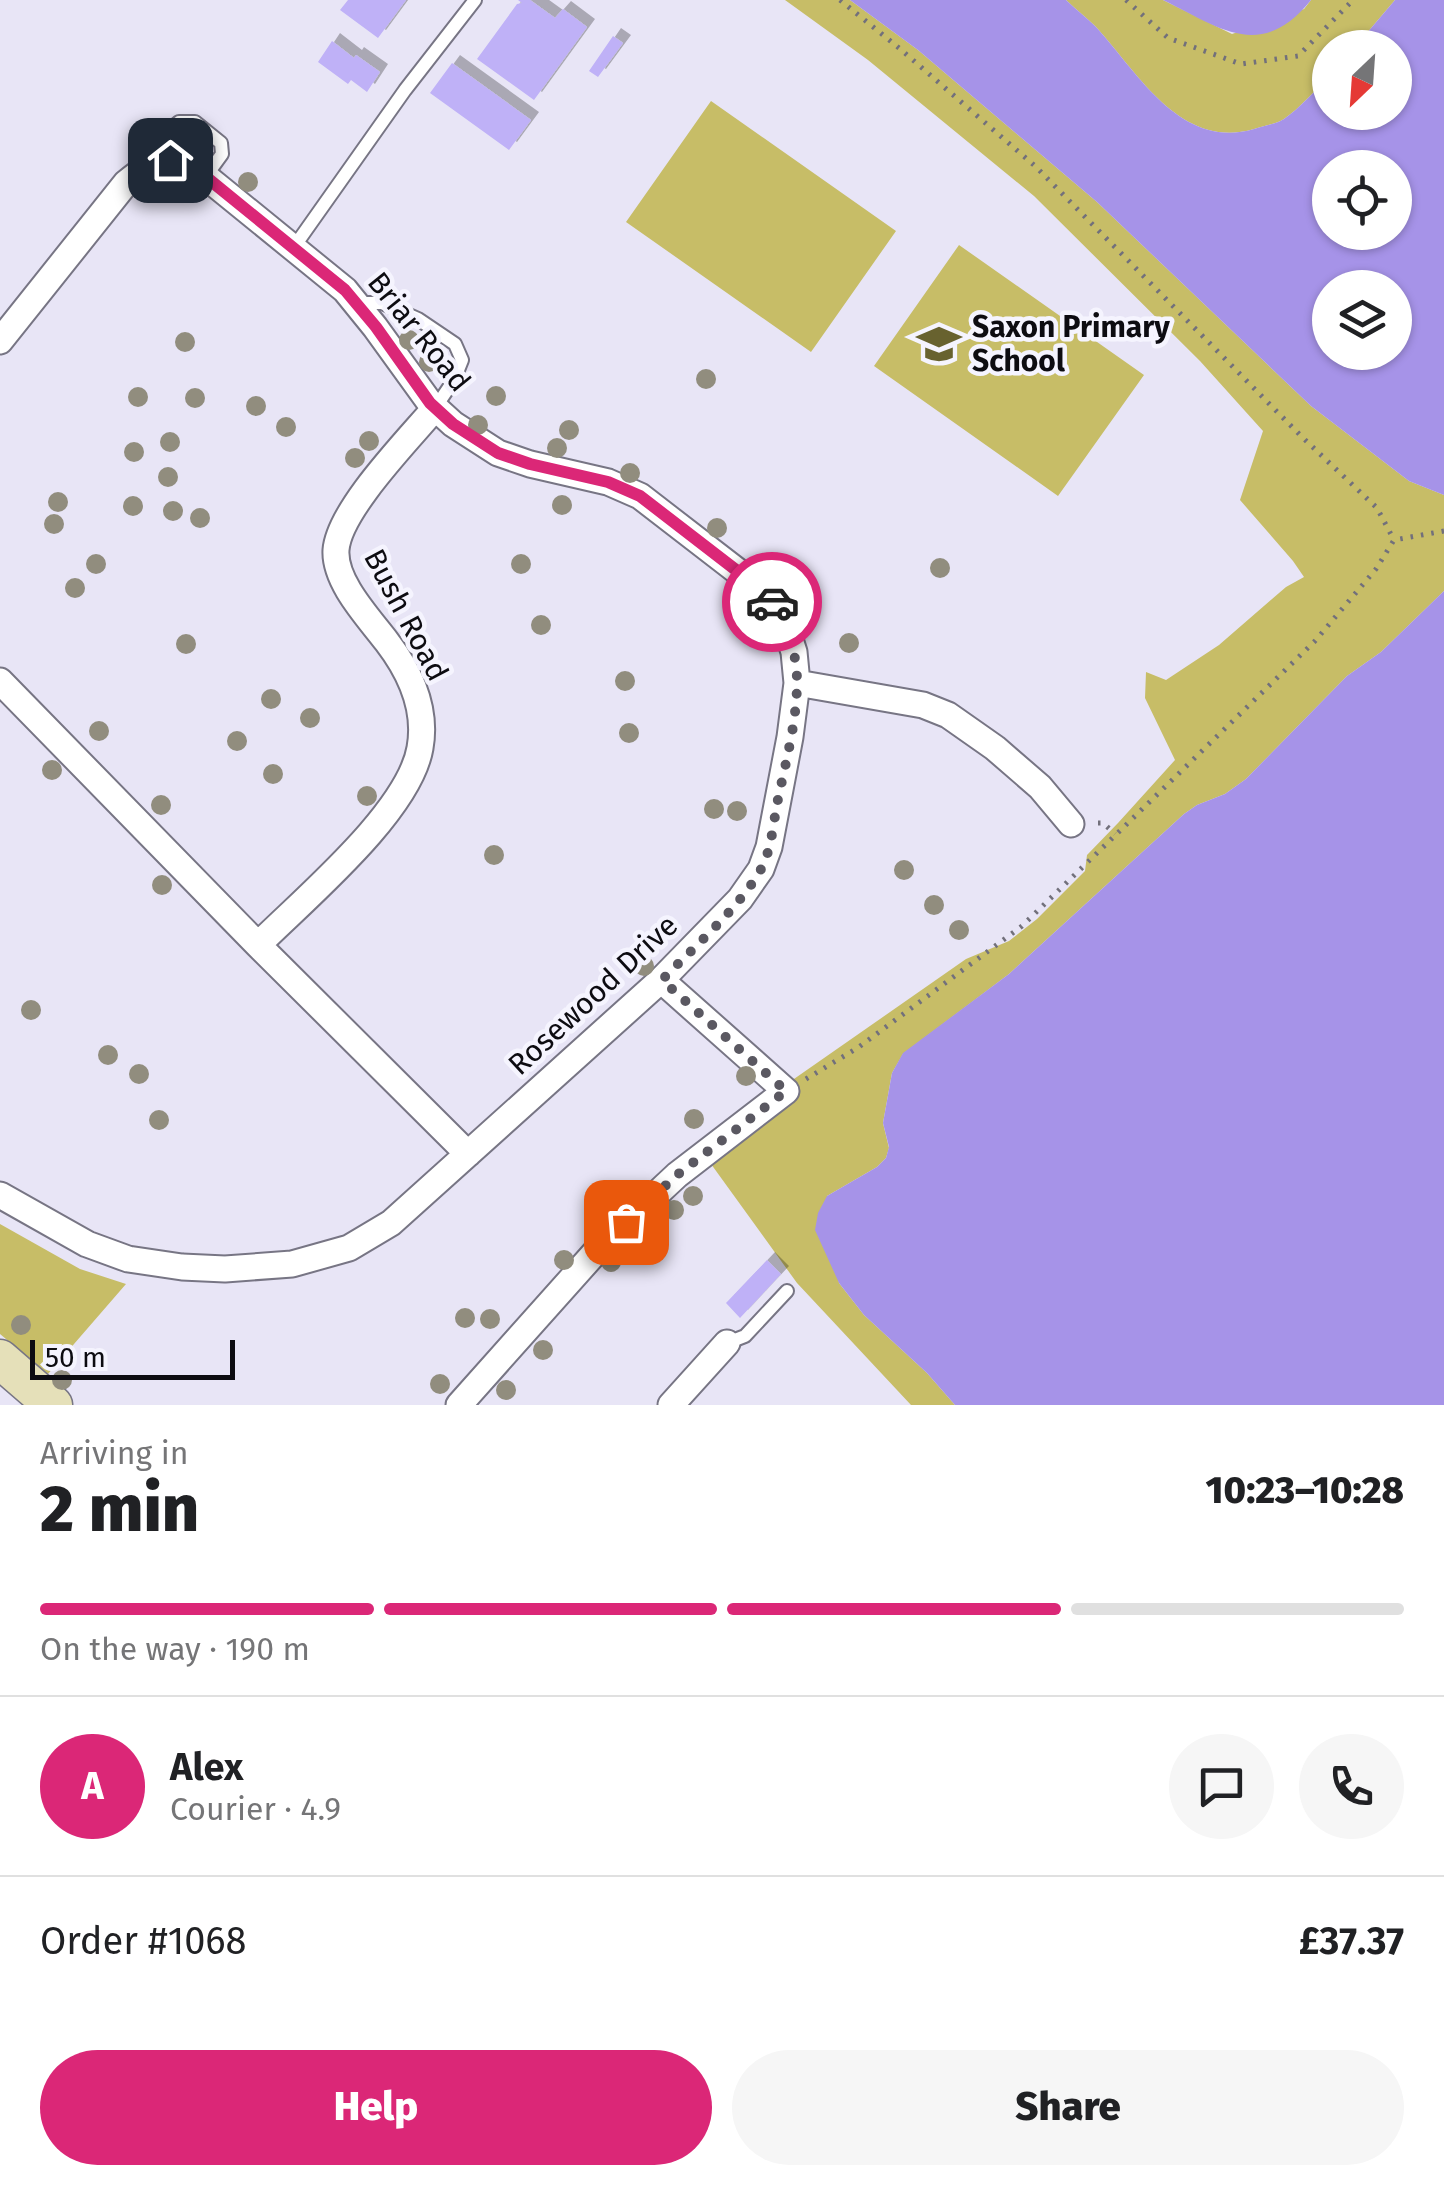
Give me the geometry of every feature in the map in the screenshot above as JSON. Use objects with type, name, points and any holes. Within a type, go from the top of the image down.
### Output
[{"type":"main road","points":[[0,1359],[54,1405]]},
{"type":"street","name":"Briar Road","points":[[147,166],[170,160],[195,168],[294,247],[356,302],[435,408],[453,424],[498,453],[608,482],[640,496],[767,594],[785,624],[794,652],[797,683]]},
{"type":"street","points":[[0,340],[126,183],[147,166]]},
{"type":"street","name":"Bush Road","points":[[258,946],[358,847],[394,804],[408,783],[420,748],[416,690],[397,655],[353,597],[337,566],[336,548],[342,528],[365,492],[435,408]]},
{"type":"street","points":[[797,683],[922,705],[948,715],[1040,787],[1071,824]]},
{"type":"street","name":"Rosewood Drive","points":[[0,1195],[87,1244],[128,1259],[182,1267],[224,1269],[292,1264],[349,1248],[391,1222],[662,980],[740,899],[761,869],[769,846],[797,683]]},
{"type":"street","points":[[4,692],[468,1154]]},
{"type":"street","points":[[459,1405],[600,1246],[677,1175],[786,1091],[662,980]]},
{"type":"street","points":[[677,1403],[727,1342]]},
{"type":"lane","points":[[294,247],[405,90],[475,0]]},
{"type":"lane","points":[[147,166],[166,132],[179,122],[195,122],[221,144],[222,154],[206,176]]},
{"type":"lane","points":[[356,302],[382,303],[418,319],[456,344],[462,360],[435,408]]},
{"type":"lane","points":[[727,1342],[745,1336],[787,1291]]},
{"type":"path","points":[[840,0],[1035,166],[1376,508],[1394,540]]},
{"type":"path","points":[[1126,0],[1168,38],[1241,64],[1298,56],[1353,0]]},
{"type":"path","points":[[786,1091],[859,1047],[1022,926],[1315,641],[1376,569],[1394,540],[1444,531]]},
{"type":"shaded area","points":[[785,0],[850,0],[918,50],[1097,202],[1311,406],[1409,481],[1444,495],[1444,591],[1381,652],[1347,676],[1246,779],[1184,814],[1009,974],[903,1054],[892,1073],[883,1123],[889,1148],[886,1158],[827,1196],[839,1283],[864,1315],[927,1373],[955,1405],[911,1405],[797,1283],[698,1146],[966,959],[1009,941],[1037,919],[1085,871],[1087,855],[1175,760],[1145,698],[1146,672],[1166,680],[1219,645],[1286,587],[1304,577],[1240,500],[1263,431],[1200,361],[1034,196],[868,60]]},
{"type":"shaded area","points":[[850,0],[1066,0],[1095,26],[1162,103],[1204,129],[1228,133],[1284,119],[1312,94],[1312,130],[1412,130],[1412,30],[1369,30],[1395,0],[1444,0],[1444,495],[1409,481],[1311,406],[1097,202],[918,50]]},
{"type":"shaded area","points":[[1066,0],[1163,0],[1232,34],[1304,9],[1311,0],[1395,0],[1369,30],[1312,30],[1312,94],[1281,121],[1228,133],[1204,129],[1162,103],[1095,26]]},
{"type":"shaded area","points":[[1163,0],[1311,0],[1293,19],[1257,35],[1222,29]]},
{"type":"shaded area","points":[[711,101],[896,231],[811,352],[626,222]]},
{"type":"shaded area","points":[[959,245],[1144,375],[1058,496],[874,366]]},
{"type":"shaded area","points":[[1444,591],[1444,1405],[955,1405],[927,1373],[864,1315],[839,1283],[815,1230],[827,1196],[886,1158],[889,1147],[883,1123],[892,1073],[903,1053],[1009,974],[1184,814],[1246,779],[1347,676],[1381,652]]},
{"type":"shaded area","points":[[0,1224],[80,1269],[126,1284],[48,1374],[0,1334]]},
{"type":"building","points":[[348,0],[406,0],[378,38],[340,10]]},
{"type":"building","points":[[518,0],[530,0],[555,18],[563,9],[587,27],[534,100],[477,59],[517,4],[522,3]]},
{"type":"building","points":[[613,36],[623,43],[598,77],[589,71]]},
{"type":"building","points":[[332,41],[380,72],[367,92],[351,80],[348,84],[318,62]]},
{"type":"building","points":[[452,63],[531,120],[509,150],[430,93]]},
{"type":"building","points":[[767,1260],[781,1274],[740,1318],[726,1303]]},
{"type":"way so far","points":[[626,1222],[677,1175],[786,1091],[662,980],[740,899],[761,869],[769,846],[797,683],[794,652],[785,624],[772,602]]},
{"type":"place","name":"Saxon Primary School","points":[[939,344]]},
{"type":"route","points":[[170,160],[195,168],[345,290],[430,403],[453,424],[498,453],[608,482],[640,496],[767,594],[772,602]]}]
